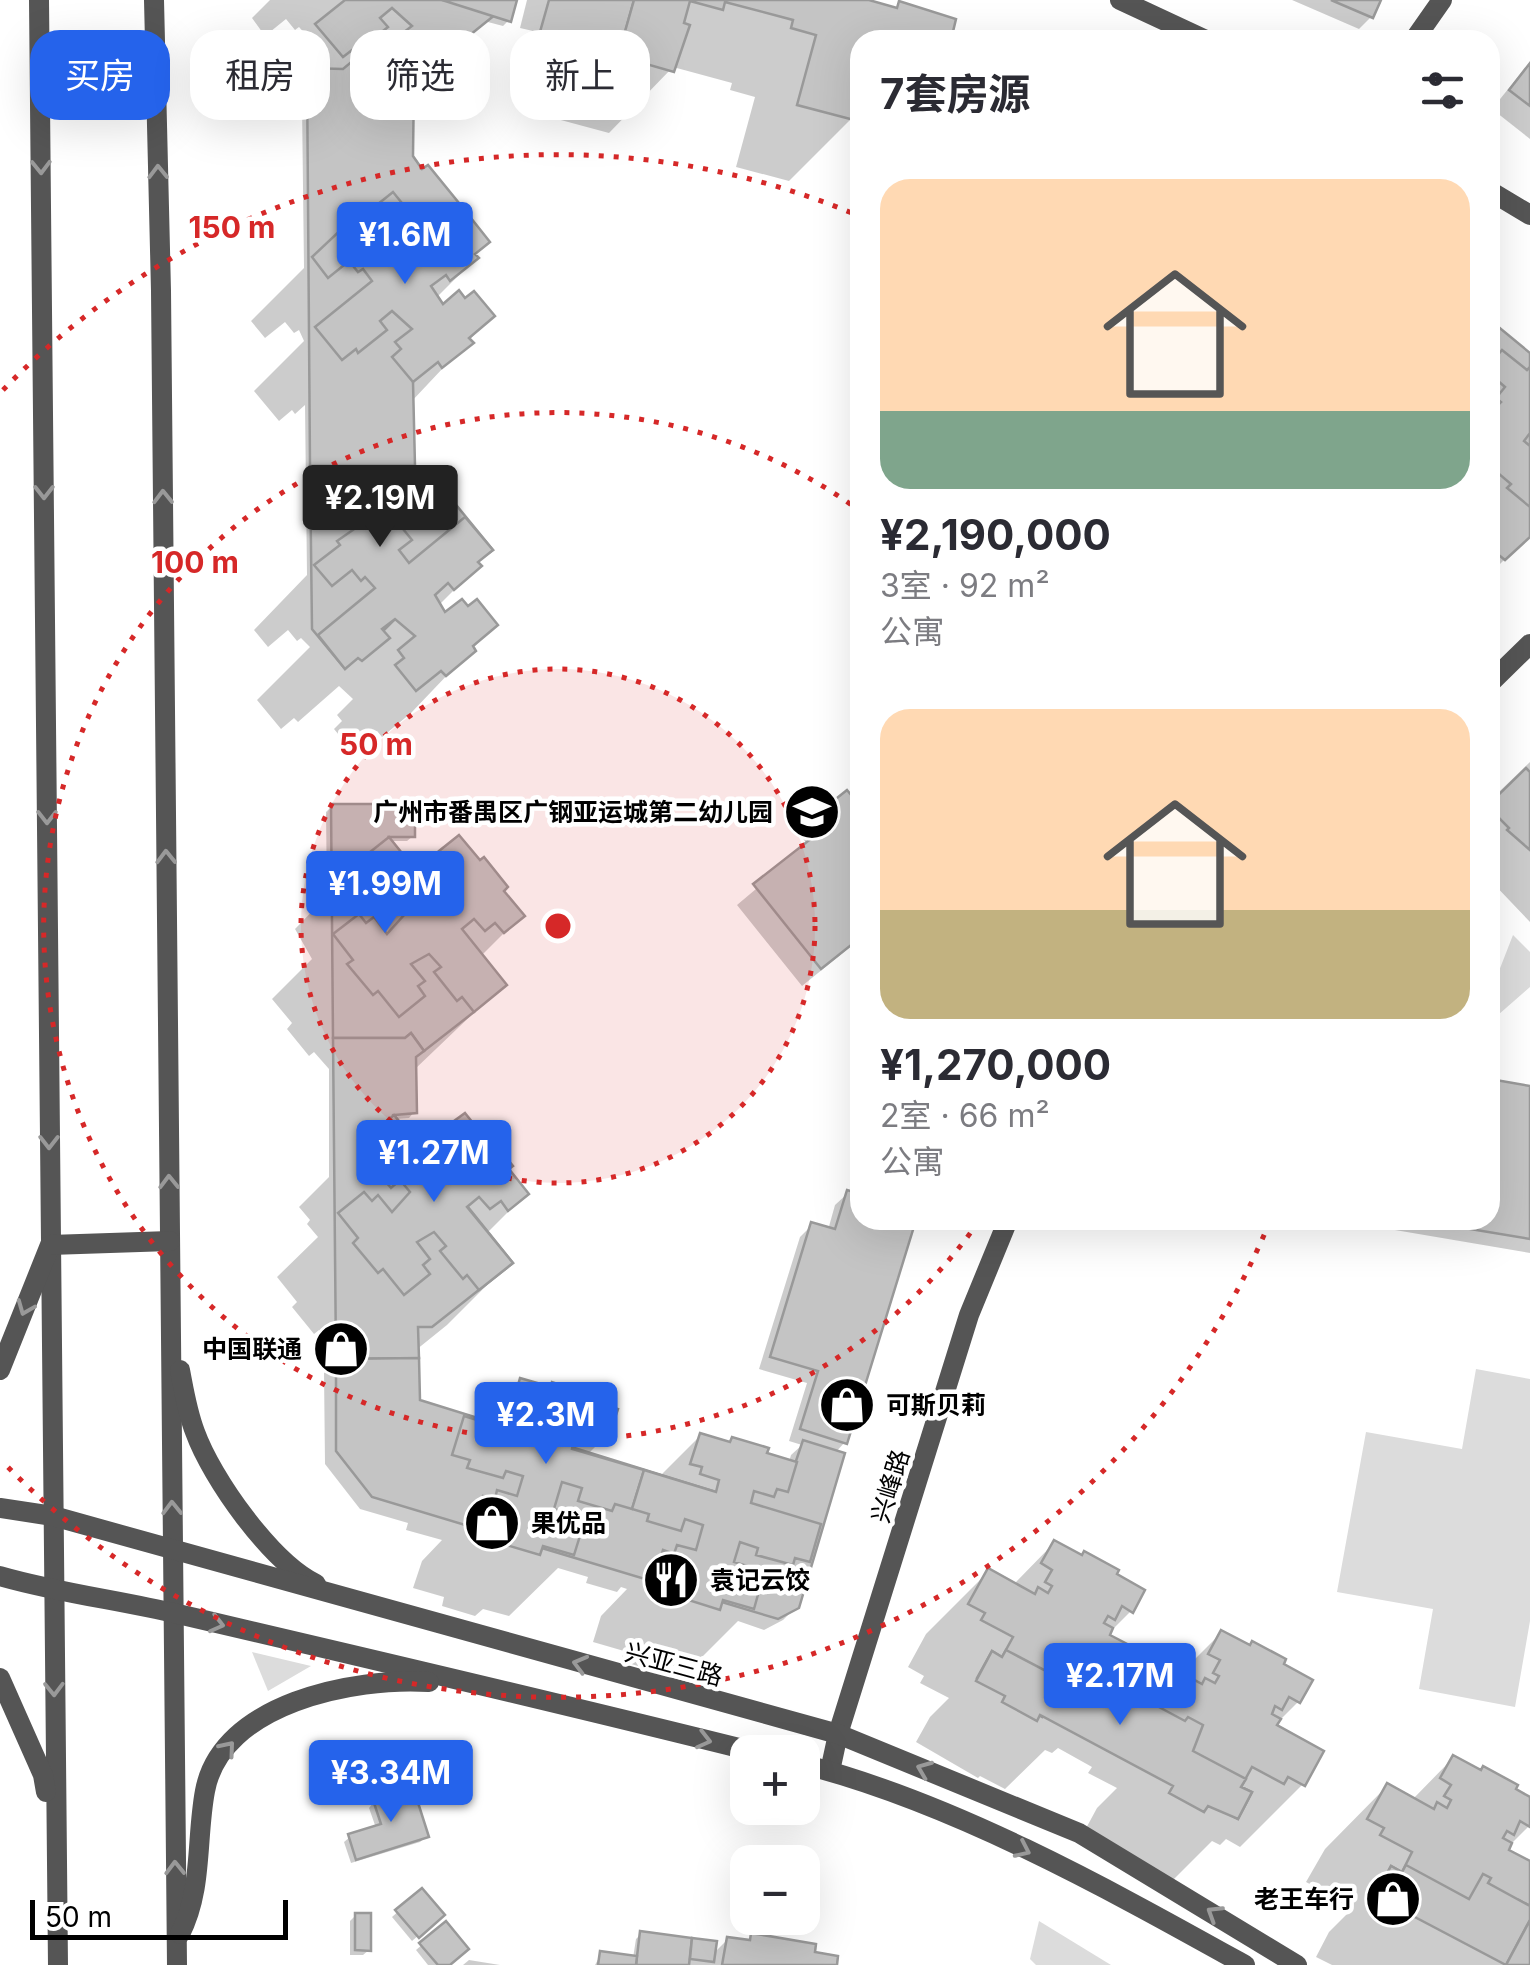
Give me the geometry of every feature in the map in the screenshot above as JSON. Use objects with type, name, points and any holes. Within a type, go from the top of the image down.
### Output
[{"type":"street","points":[[39,0],[58,1965]]},
{"type":"street","points":[[154,0],[161,331],[177,1965]]},
{"type":"street","points":[[1120,0],[1184,30]]},
{"type":"street","points":[[1421,30],[1442,0]]},
{"type":"street","points":[[1500,198],[1530,215]]},
{"type":"street","points":[[1500,673],[1530,644]]},
{"type":"street","name":"兴峰路","points":[[830,1771],[838,1734],[969,1315],[1004,1230]]},
{"type":"street","points":[[50,1245],[170,1241]]},
{"type":"street","points":[[0,1370],[50,1245]]},
{"type":"street","points":[[170,1314],[186,1406],[196,1436],[246,1520],[300,1576],[350,1601]]},
{"type":"street","name":"兴亚三路","points":[[0,1508],[53,1516],[838,1734],[1079,1833],[1297,1965]]},
{"type":"street","points":[[0,1576],[53,1591],[173,1613],[494,1687],[730,1746]]},
{"type":"street","points":[[0,1678],[44,1774],[56,1852]]},
{"type":"street","points":[[176,1940],[189,1917],[205,1790],[211,1771],[234,1738],[275,1708],[306,1696],[406,1680],[494,1687]]},
{"type":"street","points":[[820,1768],[943,1812],[1119,1895],[1245,1965]]},
{"type":"shaded area","points":[[1513,935],[1530,952],[1530,987],[1500,1013],[1500,968]]},
{"type":"shaded area","points":[[1476,1369],[1530,1379],[1530,1621],[1515,1707],[1419,1689],[1433,1609],[1337,1592],[1366,1432],[1462,1449]]},
{"type":"shaded area","points":[[252,1652],[311,1666],[268,1691]]},
{"type":"shaded area","points":[[1039,1921],[1111,1965],[1036,1965],[1030,1959]]},
{"type":"building","points":[[345,0],[485,0],[496,14],[476,30],[407,30],[412,26],[392,8],[380,18],[388,27],[384,30],[350,30],[350,52],[343,57],[330,42],[330,30],[320,30],[315,24]]},
{"type":"building","points":[[442,0],[517,0],[511,22]]},
{"type":"building","points":[[549,0],[634,0],[626,30],[541,30]]},
{"type":"building","points":[[634,0],[869,0],[897,8],[899,1],[956,19],[953,30],[850,30],[850,119],[797,105],[816,35],[791,28],[793,20],[725,2],[723,10],[690,1],[684,23],[690,25],[674,72],[650,65],[650,30],[625,30]]},
{"type":"building","points":[[1331,0],[1381,0],[1373,18]]},
{"type":"building","points":[[350,63],[350,120],[413,120],[413,156],[422,169],[428,165],[463,208],[431,286],[413,382],[415,466],[310,466],[307,120],[330,120],[330,69],[343,69]]},
{"type":"building","points":[[1530,63],[1530,106],[1509,90]]},
{"type":"building","points":[[393,192],[410,213],[400,221],[409,231],[396,242],[406,254],[463,208],[490,242],[475,254],[479,258],[450,281],[446,275],[431,286],[443,304],[459,290],[465,298],[474,291],[495,316],[469,338],[474,343],[442,368],[438,362],[413,382],[392,357],[401,349],[395,342],[412,329],[392,311],[380,321],[387,330],[358,353],[356,349],[342,360],[315,327],[372,281],[363,269],[358,272],[349,261],[328,278],[312,257],[364,208],[368,212]]},
{"type":"building","points":[[1500,328],[1530,353],[1530,537],[1505,560],[1500,556]]},
{"type":"building","points":[[1502,350],[1527,370],[1530,367],[1530,433],[1524,441],[1530,446],[1530,507],[1507,488],[1511,484],[1500,475],[1500,393],[1505,387],[1500,383]]},
{"type":"building","points":[[310,466],[415,466],[425,478],[430,473],[493,550],[395,619],[345,669],[312,629]]},
{"type":"building","points":[[396,500],[413,521],[403,529],[412,540],[399,550],[409,563],[465,517],[493,550],[478,562],[482,566],[454,590],[448,583],[435,595],[445,612],[462,599],[468,606],[477,599],[498,625],[473,646],[476,651],[446,676],[441,671],[416,691],[395,665],[404,658],[398,650],[415,636],[395,619],[382,629],[390,638],[362,661],[358,658],[345,669],[318,635],[375,588],[365,577],[361,581],[352,570],[332,586],[314,565],[340,545],[337,541]]},
{"type":"building","points":[[1526,768],[1530,772],[1530,850],[1500,819],[1500,793]]},
{"type":"building","points":[[847,790],[850,794],[850,946],[821,969],[753,884],[826,827],[817,814]]},
{"type":"building","points":[[331,804],[415,804],[415,837],[389,837],[474,1012],[424,1051],[411,1033],[405,1038],[333,1038]]},
{"type":"building","points":[[459,835],[480,860],[484,857],[525,916],[504,933],[495,923],[485,931],[474,919],[462,929],[507,985],[474,1012],[462,997],[457,1001],[434,972],[441,967],[429,954],[411,964],[425,981],[418,986],[425,996],[399,1017],[378,991],[373,995],[347,964],[353,960],[333,934],[359,914],[366,923],[374,917],[387,934],[405,914],[395,902],[385,909],[355,864],[389,837],[435,894],[447,885],[444,880],[455,871],[439,851]]},
{"type":"building","points":[[411,1033],[424,1051],[416,1057],[417,1113],[394,1115],[513,1263],[432,1327],[418,1327],[419,1358],[336,1359],[333,1038],[405,1038]]},
{"type":"building","points":[[1500,1081],[1530,1086],[1530,1239],[1476,1230],[1500,1230]]},
{"type":"building","points":[[465,1113],[513,1166],[509,1169],[529,1194],[508,1211],[501,1201],[490,1209],[479,1197],[467,1207],[513,1263],[479,1290],[467,1275],[463,1279],[440,1251],[446,1246],[434,1232],[417,1242],[430,1259],[423,1265],[430,1274],[404,1295],[383,1269],[378,1273],[353,1243],[358,1238],[338,1213],[364,1192],[372,1201],[378,1195],[392,1212],[410,1192],[400,1180],[391,1188],[367,1159],[371,1156],[360,1143],[394,1115],[441,1173],[453,1163],[449,1158],[460,1150],[443,1129]]},
{"type":"building","points":[[847,1190],[850,1230],[913,1230],[847,1444],[800,1429],[818,1371],[770,1357],[811,1222],[835,1229]]},
{"type":"building","points":[[419,1358],[420,1400],[716,1492],[795,1464],[803,1440],[845,1453],[799,1608],[778,1619],[372,1497],[336,1451],[336,1359]]},
{"type":"building","points":[[520,1378],[551,1387],[552,1382],[618,1409],[609,1436],[598,1433],[595,1443],[575,1437],[572,1449],[644,1470],[632,1509],[615,1504],[612,1511],[578,1501],[582,1488],[562,1482],[554,1509],[574,1515],[572,1522],[583,1526],[574,1555],[543,1546],[540,1555],[503,1544],[505,1534],[474,1525],[483,1496],[495,1499],[497,1490],[517,1496],[523,1476],[506,1471],[503,1478],[467,1468],[470,1460],[452,1455],[464,1416],[536,1438],[539,1426],[520,1421],[522,1413],[511,1410]]},
{"type":"building","points":[[700,1433],[769,1448],[767,1453],[797,1462],[788,1492],[777,1489],[774,1497],[754,1491],[751,1503],[821,1524],[810,1562],[795,1558],[793,1565],[756,1555],[758,1548],[740,1542],[734,1562],[754,1568],[752,1577],[762,1580],[754,1609],[723,1600],[720,1610],[682,1598],[685,1589],[654,1580],[663,1550],[674,1554],[677,1545],[696,1550],[703,1525],[685,1519],[681,1531],[647,1521],[649,1514],[632,1509],[644,1470],[716,1492],[719,1480],[700,1474],[702,1467],[690,1464]]},
{"type":"building","points":[[1054,1540],[1119,1570],[1117,1574],[1145,1590],[1133,1613],[1122,1606],[1115,1620],[1108,1616],[1104,1623],[1113,1628],[1110,1635],[1156,1659],[1137,1695],[1121,1686],[1117,1692],[1085,1676],[1075,1696],[1085,1701],[1070,1728],[1043,1714],[1042,1717],[977,1678],[992,1651],[1002,1657],[1013,1637],[981,1620],[985,1613],[968,1604],[988,1568],[1035,1594],[1038,1587],[1048,1593],[1052,1586],[1045,1582],[1052,1570],[1041,1563]]},
{"type":"building","points":[[1221,1630],[1286,1659],[1284,1664],[1313,1680],[1300,1703],[1289,1697],[1282,1710],[1275,1706],[1272,1714],[1281,1719],[1277,1725],[1324,1751],[1305,1786],[1288,1777],[1284,1784],[1252,1767],[1241,1787],[1252,1792],[1238,1819],[1144,1769],[1160,1742],[1170,1747],[1181,1727],[1149,1710],[1153,1704],[1137,1695],[1156,1659],[1202,1684],[1205,1678],[1215,1683],[1219,1676],[1213,1673],[1220,1660],[1208,1654]]},
{"type":"building","points":[[1006,1650],[1071,1684],[1085,1661],[1091,1664],[1088,1669],[1185,1721],[1188,1717],[1203,1725],[1193,1751],[1246,1779],[1241,1787],[1252,1792],[1238,1819],[1208,1806],[1204,1812],[1169,1793],[1173,1786],[1040,1715],[1037,1721],[1002,1702],[1005,1696],[976,1681],[992,1651],[1002,1657]]},
{"type":"building","points":[[1453,1755],[1518,1785],[1516,1789],[1530,1797],[1530,1827],[1520,1821],[1514,1835],[1507,1831],[1503,1838],[1512,1843],[1509,1850],[1530,1861],[1530,1906],[1519,1900],[1516,1907],[1485,1890],[1474,1910],[1484,1916],[1469,1943],[1377,1893],[1391,1866],[1402,1872],[1412,1852],[1380,1835],[1384,1828],[1367,1819],[1387,1783],[1434,1809],[1437,1802],[1447,1808],[1451,1800],[1444,1796],[1451,1785],[1440,1778]]},
{"type":"building","points":[[413,1787],[429,1837],[356,1860],[348,1834],[381,1824],[373,1800]]},
{"type":"building","points":[[1406,1865],[1469,1899],[1483,1874],[1491,1878],[1488,1883],[1530,1906],[1530,1920],[1506,1965],[1375,1896],[1391,1866],[1402,1872]]},
{"type":"building","points":[[422,1888],[445,1915],[419,1938],[395,1910]]},
{"type":"building","points":[[355,1913],[371,1913],[371,1951],[355,1950]]},
{"type":"building","points":[[1530,1920],[1530,1965],[1506,1965]]},
{"type":"building","points":[[446,1921],[469,1949],[450,1965],[438,1965],[419,1943]]},
{"type":"building","points":[[640,1931],[692,1938],[689,1965],[636,1965]]},
{"type":"building","points":[[751,1935],[763,1935],[816,1944],[815,1952],[838,1956],[837,1965],[722,1965],[727,1937],[750,1940]]},
{"type":"building","points":[[692,1938],[717,1941],[714,1962],[690,1959]]},
{"type":"building","points":[[600,1951],[637,1956],[636,1965],[598,1965]]},
{"type":"place","name":"广州市番禺区广钢亚运城第二幼儿园","points":[[812,812]]},
{"type":"place","name":"中国联通","points":[[341,1349]]},
{"type":"place","name":"可斯贝莉","points":[[847,1405]]},
{"type":"place","name":"果优品","points":[[492,1523]]},
{"type":"place","name":"袁记云饺","points":[[671,1580]]},
{"type":"place","name":"老王车行","points":[[1393,1899]]}]
